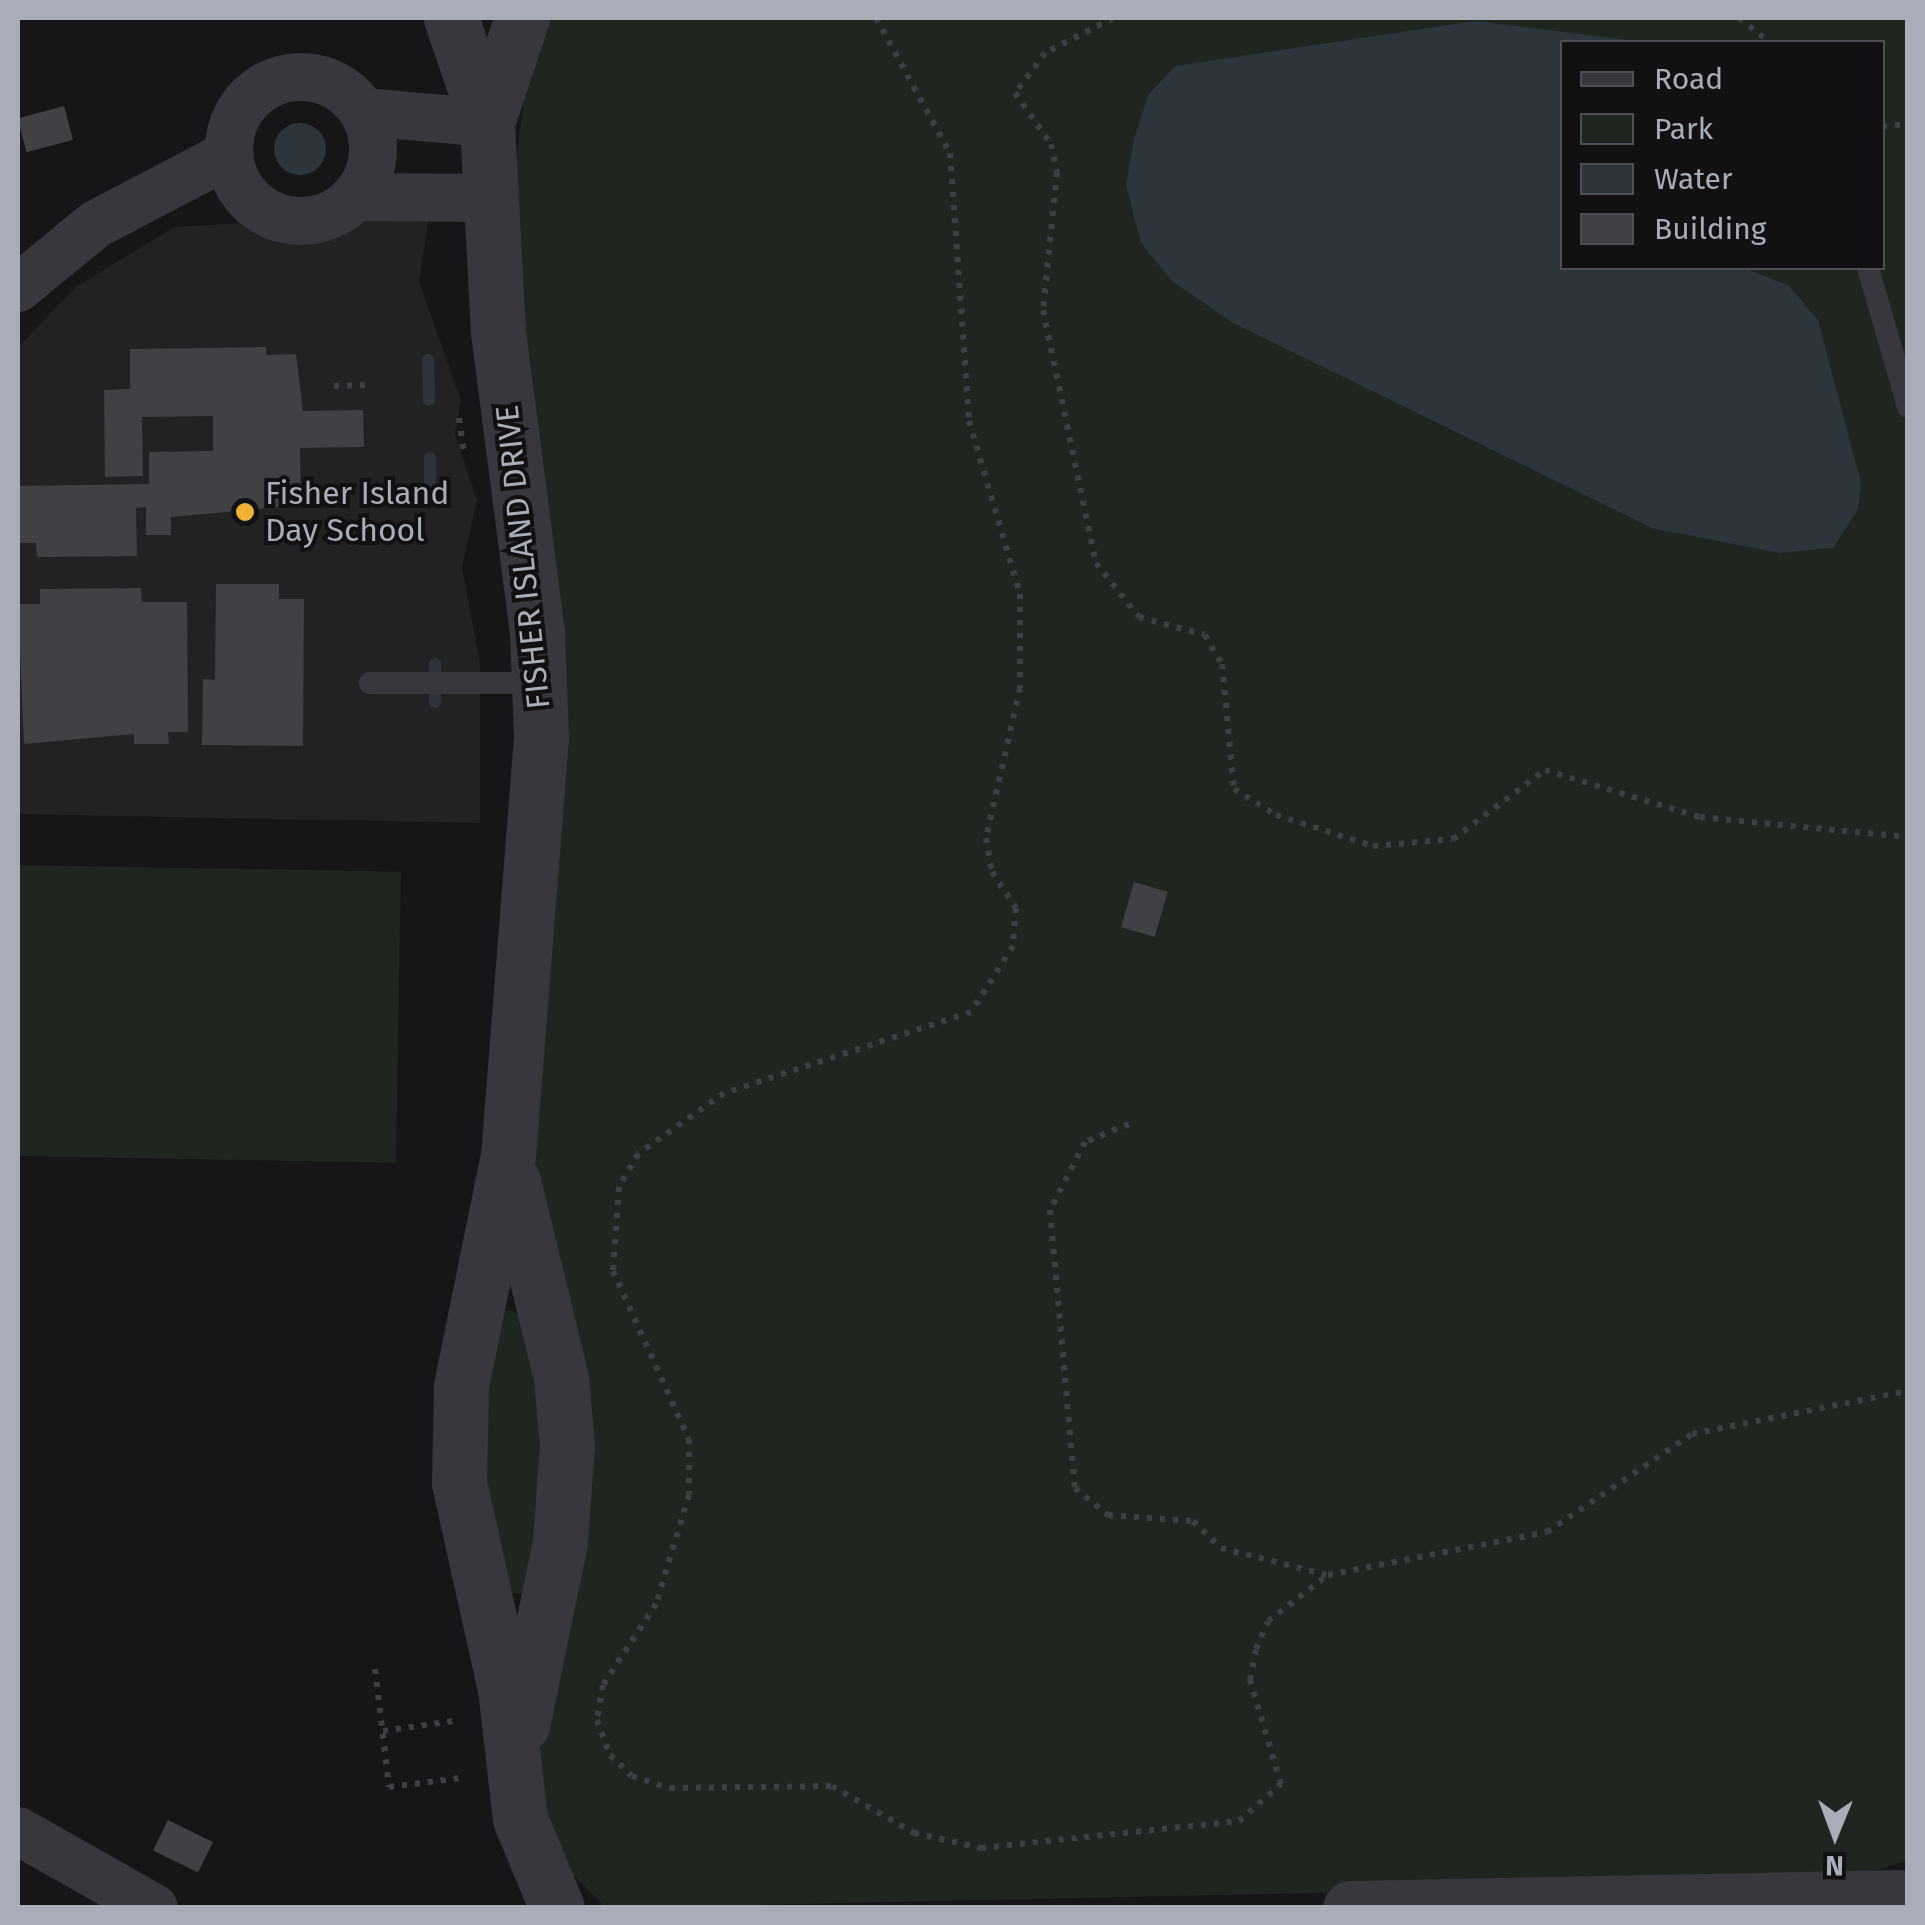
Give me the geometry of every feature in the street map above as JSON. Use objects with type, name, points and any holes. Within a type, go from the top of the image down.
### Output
[{"type":"street","name":"FISHER ISLAND DRIVE","points":[[452,18],[488,124],[490,198],[539,682],[538,824],[508,1155],[479,1302],[458,1453],[526,1844],[557,1908]]},
{"type":"street","name":"FISHER ISLAND DRIVE","points":[[488,124],[522,18]]},
{"type":"street","points":[[488,124],[364,112],[320,80],[266,85],[236,118],[230,154],[247,213],[299,220],[354,198],[490,198]]},
{"type":"street","points":[[354,198],[372,154],[364,112]]},
{"type":"street","points":[[18,288],[96,224],[230,154]]},
{"type":"street","name":"FISHER ISLAND DRIVE","points":[[508,1155],[543,1304],[567,1444],[546,1608],[515,1767]]},
{"type":"street","points":[[479,1302],[543,1304]]},
{"type":"street","points":[[483,1610],[546,1608]]},
{"type":"street","points":[[18,1811],[71,1862]]},
{"type":"street","points":[[18,1831],[154,1908]]},
{"type":"street","points":[[1350,1908],[1815,1903],[1908,1898]]},
{"type":"lane","points":[[1869,270],[1908,407]]},
{"type":"lane","points":[[370,683],[539,682]]},
{"type":"path","points":[[876,18],[950,153],[969,421],[1020,594],[1020,688],[986,838],[992,872],[1016,908],[1012,946],[971,1012],[724,1093],[638,1154],[619,1187],[613,1271],[688,1439],[689,1495],[674,1563],[603,1685],[597,1720],[610,1755],[632,1776],[713,1791],[832,1786],[941,1843],[1022,1848],[1114,1832],[1195,1831],[1238,1821],[1280,1784],[1250,1680],[1256,1649],[1268,1621],[1328,1575]]},
{"type":"path","points":[[883,28],[887,18]]},
{"type":"path","points":[[1113,18],[1045,54],[1015,93],[1050,144],[1057,172],[1044,310],[1096,564],[1139,617],[1205,635],[1222,664],[1234,789],[1276,815],[1373,846],[1452,839],[1545,770],[1700,817],[1908,836]]},
{"type":"path","points":[[1738,18],[1767,40]]},
{"type":"path","points":[[334,386],[368,385]]},
{"type":"path","points":[[1128,1124],[1085,1142],[1050,1210],[1075,1488],[1108,1515],[1193,1521],[1220,1548],[1328,1575],[1547,1532],[1692,1434],[1908,1391]]},
{"type":"path","points":[[375,1669],[389,1787],[460,1778]]},
{"type":"path","points":[[383,1731],[454,1721]]},
{"type":"shaded area","name":"Fisher Island Day School","points":[[367,220],[428,221],[419,281],[461,401],[455,434],[477,500],[462,567],[480,663],[480,823],[18,814],[18,347],[76,287],[174,227],[244,223],[298,241]]},
{"type":"green space","points":[[535,18],[1907,18],[1907,1861],[1836,1882],[606,1908],[556,1857],[532,1795],[569,1527],[531,1220],[514,175]]},
{"type":"green space","points":[[18,865],[401,872],[396,1163],[18,1156]]},
{"type":"green space","points":[[506,1310],[525,1315],[537,1344],[547,1495],[522,1594],[499,1592],[485,1574],[483,1321]]},
{"type":"water","points":[[1475,21],[1628,40],[1560,40],[1560,270],[1749,270],[1789,286],[1818,320],[1861,483],[1858,509],[1833,548],[1780,553],[1652,528],[1233,323],[1172,281],[1141,243],[1126,185],[1134,139],[1148,95],[1175,66]]},
{"type":"water","points":[[300,123],[318,131],[326,149],[318,167],[300,175],[282,167],[274,149],[282,131]]},
{"type":"building","points":[[64,106],[73,140],[27,152],[18,118]]},
{"type":"building","points":[[266,347],[266,355],[296,354],[303,411],[363,410],[364,447],[300,448],[301,505],[171,517],[171,535],[146,535],[146,507],[136,508],[137,556],[37,557],[36,543],[18,543],[18,486],[149,484],[149,452],[213,451],[213,416],[142,417],[143,476],[105,477],[104,390],[130,389],[130,349]]},
{"type":"building","points":[[216,584],[279,584],[279,599],[304,599],[303,746],[202,745],[203,679],[215,680]]},
{"type":"building","points":[[141,588],[142,602],[187,602],[188,732],[168,732],[169,744],[134,744],[134,734],[24,744],[18,604],[40,604],[40,589]]},
{"type":"building","points":[[1134,882],[1168,892],[1155,937],[1121,927]]},
{"type":"building","points":[[168,1820],[213,1842],[198,1872],[153,1851]]},
{"type":"waterway","points":[[428,360],[429,400]]},
{"type":"waterway","points":[[430,458],[430,497]]},
{"type":"waterway","points":[[435,664],[435,702]]},
{"type":"place","name":"Fisher Island Day School","points":[[245,512]]}]
